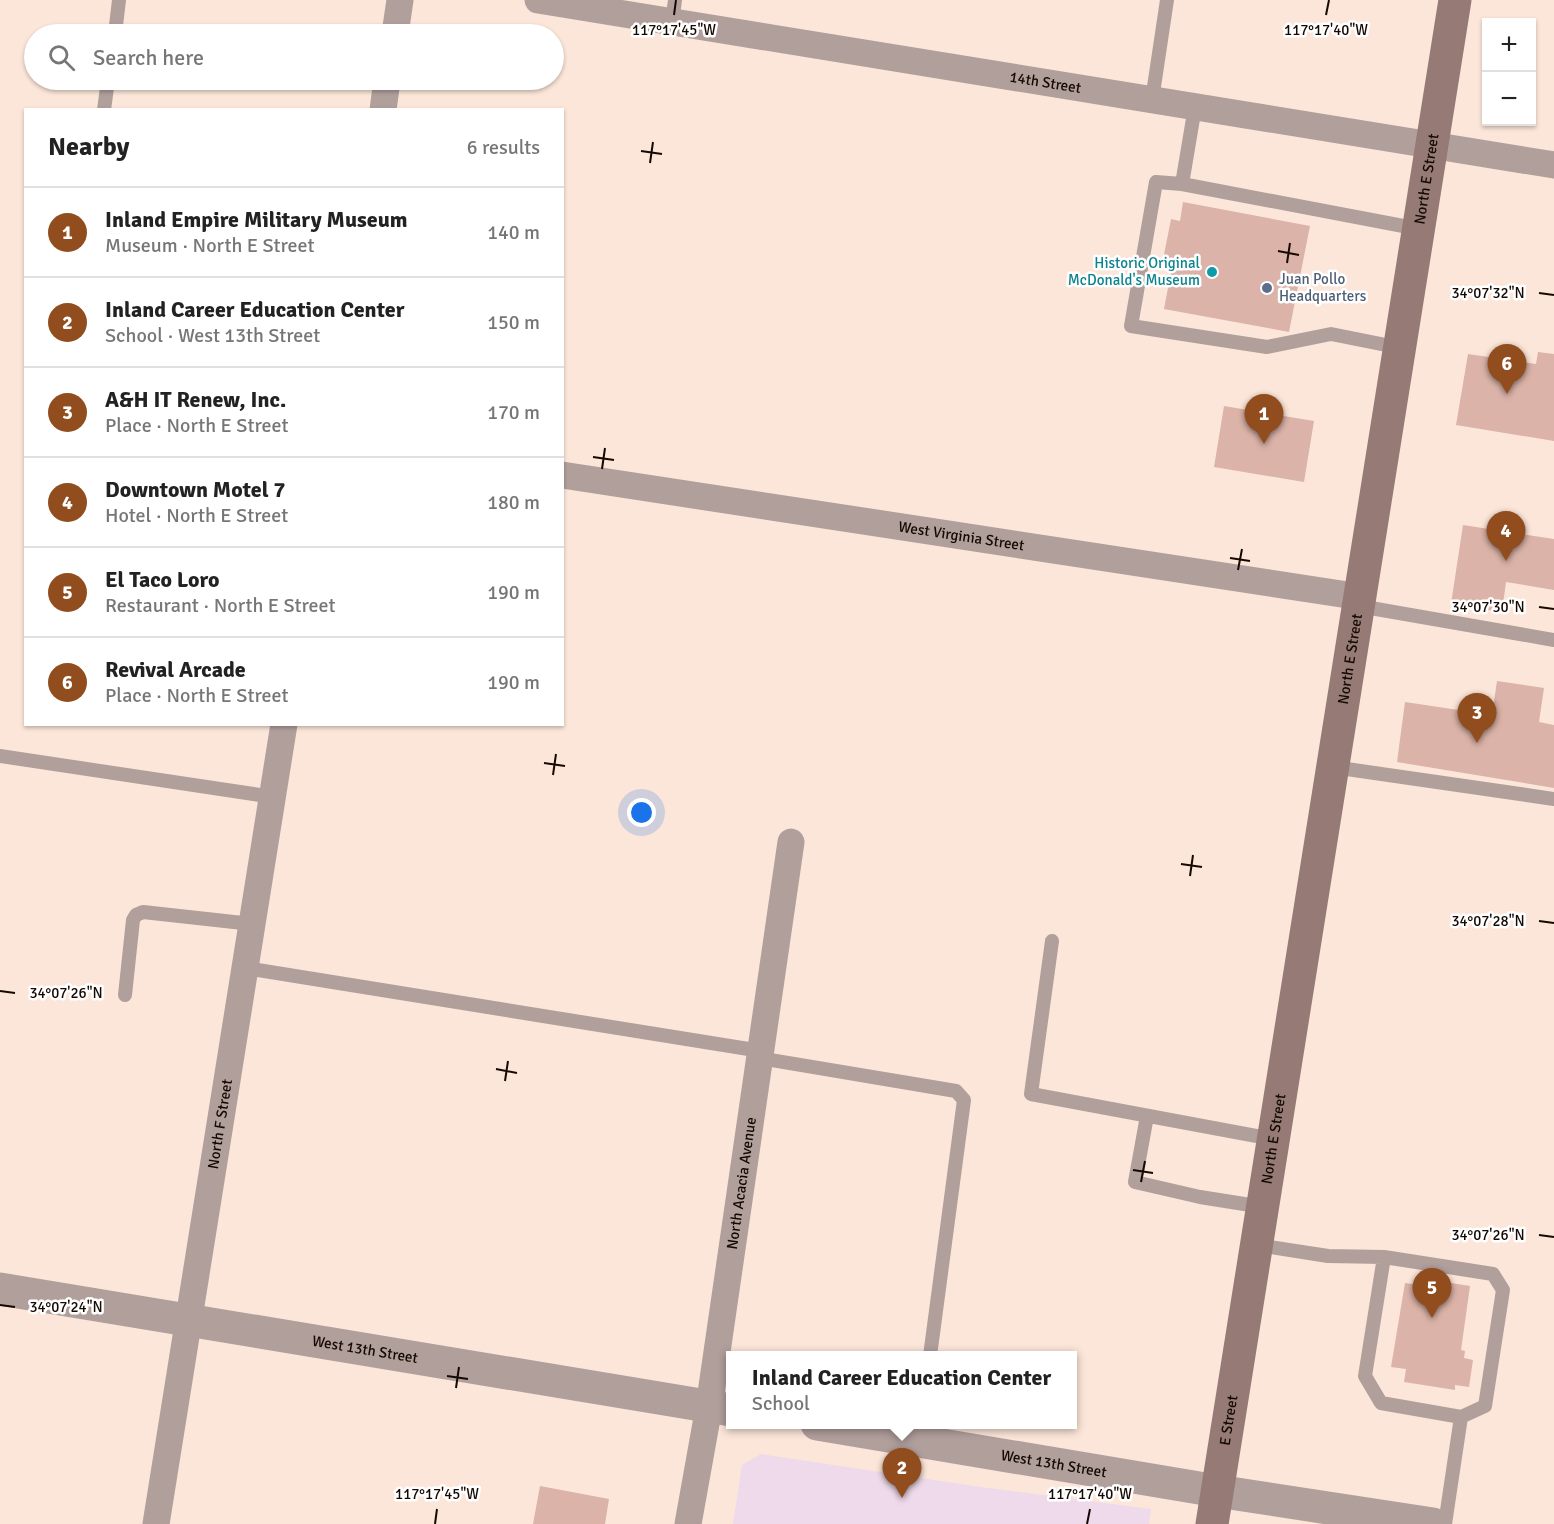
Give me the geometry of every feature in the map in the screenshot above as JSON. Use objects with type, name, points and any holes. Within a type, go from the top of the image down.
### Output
[{"type":"main road","name":"North E Street","points":[[1245,1317],[1455,0]]},
{"type":"main road","name":"E Street","points":[[1212,1524],[1245,1317]]},
{"type":"street","points":[[396,24],[400,0]]},
{"type":"street","name":"14th Street","points":[[538,0],[673,11],[1152,100],[1554,165]]},
{"type":"street","points":[[383,108],[386,90]]},
{"type":"street","name":"West Virginia Street","points":[[564,475],[1360,602]]},
{"type":"street","name":"North F Street","points":[[156,1524],[284,726]]},
{"type":"street","name":"North Acacia Avenue","points":[[726,1351],[760,1054],[791,842]]},
{"type":"street","name":"West 13th Street","points":[[0,1289],[720,1408]]},
{"type":"street","name":"North Acacia Avenue","points":[[688,1524],[720,1408],[726,1355]]},
{"type":"street","name":"West 13th Street","points":[[868,1429],[920,1433],[1217,1491],[1433,1524]]},
{"type":"lane","points":[[115,24],[119,0]]},
{"type":"lane","points":[[1152,100],[1167,0]]},
{"type":"lane","points":[[104,108],[107,90]]},
{"type":"lane","points":[[1182,184],[1195,107]]},
{"type":"lane","points":[[1401,348],[1331,334],[1267,347],[1131,326],[1156,182],[1182,184],[1420,230]]},
{"type":"lane","points":[[1360,602],[1554,640]]},
{"type":"lane","points":[[0,756],[273,797]]},
{"type":"lane","points":[[1333,767],[1554,799]]},
{"type":"lane","points":[[125,995],[133,920],[136,915],[144,912],[252,924]]},
{"type":"lane","points":[[1052,941],[1032,1094],[1273,1139]]},
{"type":"lane","points":[[245,968],[760,1054],[956,1091],[964,1100],[931,1351]]},
{"type":"lane","points":[[1147,1116],[1135,1182],[1200,1197],[1263,1207]]},
{"type":"lane","points":[[1257,1245],[1328,1256],[1384,1257],[1493,1274],[1503,1290],[1485,1406],[1461,1417],[1381,1403],[1365,1376],[1384,1257]]},
{"type":"lane","points":[[1444,1524],[1461,1417]]},
{"type":"shaded area","points":[[761,1454],[981,1487],[1151,1509],[1149,1524],[733,1524],[742,1465]]},
{"type":"building","points":[[1183,202],[1310,226],[1289,332],[1164,309],[1172,267],[1162,265],[1171,219],[1180,221]]},
{"type":"building","points":[[1538,352],[1554,354],[1554,441],[1456,425],[1468,354],[1536,364]]},
{"type":"building","points":[[1224,406],[1314,421],[1304,482],[1214,467]]},
{"type":"building","points":[[1463,525],[1554,539],[1554,590],[1506,582],[1502,612],[1451,604]]},
{"type":"building","points":[[1497,681],[1544,688],[1539,722],[1554,725],[1554,788],[1397,762],[1405,702],[1492,715]]},
{"type":"building","points":[[1420,1278],[1470,1286],[1461,1350],[1465,1351],[1464,1358],[1473,1360],[1469,1387],[1455,1385],[1455,1390],[1404,1382],[1406,1369],[1391,1367],[1405,1283],[1419,1285]]},
{"type":"building","points":[[540,1486],[609,1499],[605,1524],[533,1524]]},
{"type":"place","name":"Historic Original McDonald's Museum","points":[[1212,272]]},
{"type":"place","name":"Juan Pollo Headquarters","points":[[1267,288]]},
{"type":"place","name":"Revival Arcade","points":[[1507,394]]},
{"type":"place","name":"Inland Empire Military Museum","points":[[1264,444]]},
{"type":"place","name":"Downtown Motel 7","points":[[1506,561]]},
{"type":"place","name":"A&H IT Renew, Inc.","points":[[1477,743]]},
{"type":"place","name":"El Taco Loro","points":[[1432,1318]]},
{"type":"place","name":"Inland Career Education Center","points":[[902,1498]]}]
